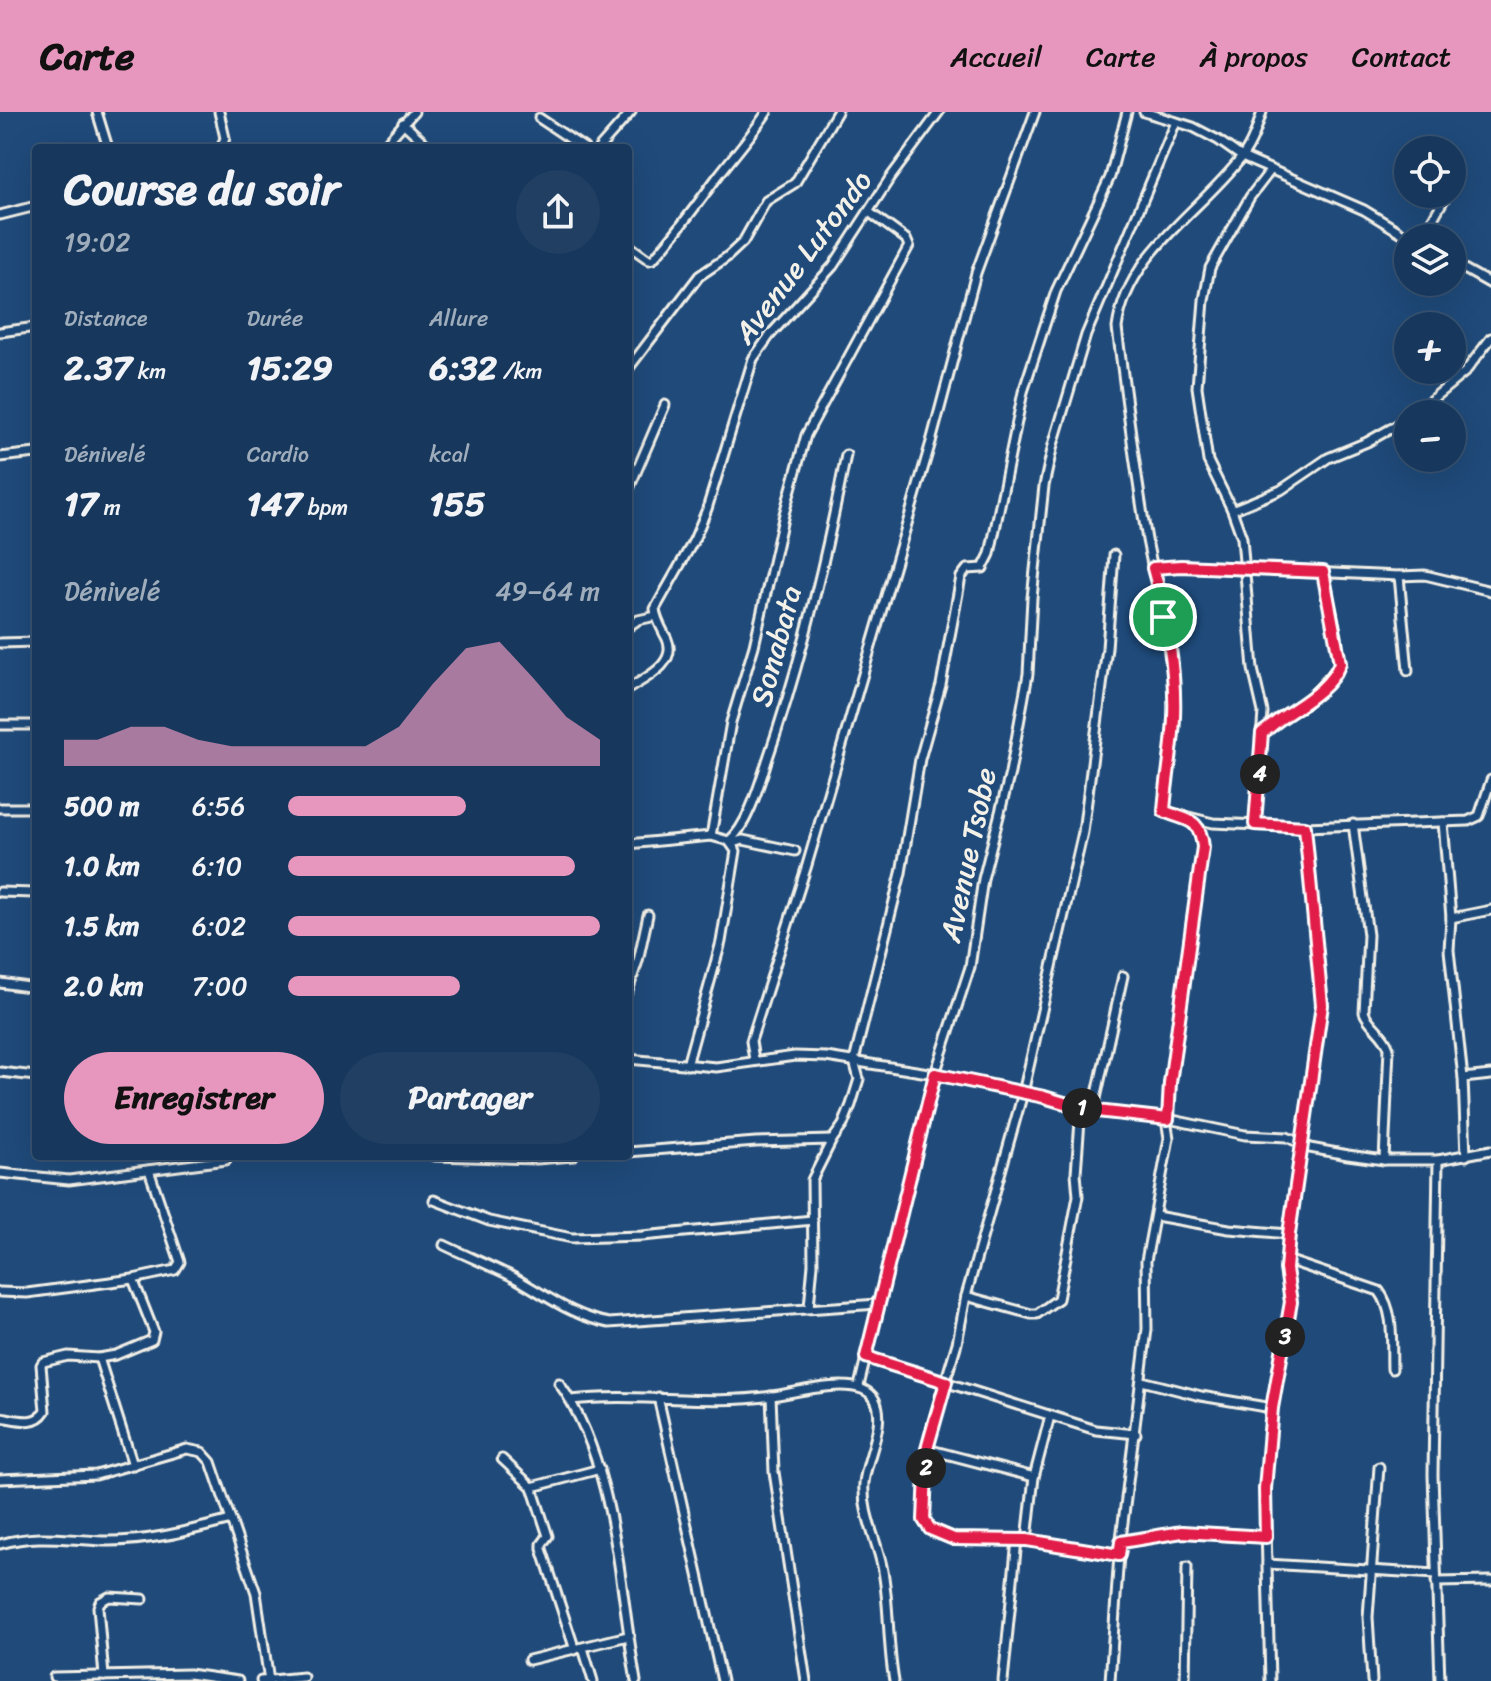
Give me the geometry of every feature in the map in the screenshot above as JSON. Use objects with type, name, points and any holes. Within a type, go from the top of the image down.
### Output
[{"type":"street","points":[[97,112],[107,144]]},
{"type":"street","points":[[219,112],[225,131],[222,144]]},
{"type":"street","points":[[385,144],[414,112]]},
{"type":"street","points":[[603,144],[631,112]]},
{"type":"street","points":[[632,248],[653,259],[676,235],[767,112]]},
{"type":"street","points":[[632,364],[699,276],[743,242],[766,201],[795,183],[837,112]]},
{"type":"street","name":"Avenue Lutondo","points":[[656,616],[657,602],[694,540],[707,509],[753,359],[770,335],[833,266],[939,112]]},
{"type":"street","points":[[754,1060],[751,1041],[807,865],[931,442],[976,273],[1035,112]]},
{"type":"street","points":[[809,1307],[812,1180],[843,1125],[859,1079],[854,1061],[901,873],[920,759],[941,685],[961,577],[967,569],[983,568],[990,554],[1023,392],[1056,291],[1110,177],[1127,112]]},
{"type":"street","points":[[1144,112],[1193,127],[1242,157],[1364,210],[1394,228]]},
{"type":"street","points":[[1262,112],[1242,157],[1162,241],[1128,289],[1119,310],[1117,328],[1134,465],[1162,601],[1173,689],[1172,740],[1164,811],[1213,823],[1305,827],[1468,821],[1479,816],[1491,780]]},
{"type":"street","points":[[539,118],[578,144]]},
{"type":"street","name":"Avenue Tsobe","points":[[859,1386],[935,1074],[970,967],[983,879],[1001,814],[1022,709],[1047,469],[1068,391],[1104,289],[1176,122]]},
{"type":"street","points":[[403,123],[426,144]]},
{"type":"street","points":[[1255,824],[1263,712],[1253,669],[1242,538],[1208,461],[1197,395],[1204,300],[1215,257],[1250,197],[1270,171]]},
{"type":"street","points":[[0,215],[32,207]]},
{"type":"street","points":[[715,836],[731,722],[754,646],[806,435],[909,246],[906,239],[869,212]]},
{"type":"street","points":[[1466,270],[1491,284]]},
{"type":"street","points":[[0,332],[32,328]]},
{"type":"street","points":[[1431,400],[1465,372],[1491,338]]},
{"type":"street","points":[[632,482],[665,405]]},
{"type":"street","points":[[1232,510],[1281,490],[1344,449],[1367,442],[1394,427]]},
{"type":"street","points":[[0,457],[32,453]]},
{"type":"street","name":"Sonabata","points":[[731,842],[739,831],[759,783],[793,685],[826,555],[846,455]]},
{"type":"street","points":[[1114,555],[1107,648],[1083,832],[1023,1093],[927,1449],[924,1520],[930,1529],[954,1539],[1027,1540],[1119,1555]]},
{"type":"street","points":[[1153,568],[1181,566],[1245,571],[1425,575],[1491,591]]},
{"type":"street","points":[[1262,733],[1304,705],[1339,667],[1337,637],[1323,572]]},
{"type":"street","points":[[1399,576],[1408,671]]},
{"type":"street","points":[[632,624],[656,616],[669,644],[669,654],[663,666],[632,686]]},
{"type":"street","points":[[0,643],[32,642]]},
{"type":"street","points":[[0,725],[32,725]]},
{"type":"street","points":[[0,808],[32,808]]},
{"type":"street","points":[[1189,818],[1202,841]]},
{"type":"street","points":[[1443,822],[1451,918],[1449,950],[1463,1078],[1466,1156]]},
{"type":"street","points":[[1110,1681],[1119,1555],[1147,1329],[1146,1261],[1169,1138],[1170,1083],[1202,841],[1213,823]]},
{"type":"street","points":[[1353,824],[1368,935],[1364,1012],[1386,1037],[1389,1048],[1384,1160]]},
{"type":"street","points":[[1270,1681],[1265,1489],[1272,1408],[1291,1302],[1287,1260],[1289,1234],[1322,1005],[1305,827]]},
{"type":"street","points":[[632,844],[715,836],[731,842],[743,840],[795,851]]},
{"type":"street","points":[[687,1065],[721,942],[736,851],[731,842]]},
{"type":"street","points":[[0,892],[32,893]]},
{"type":"street","points":[[1451,918],[1491,910]]},
{"type":"street","points":[[632,979],[648,915]]},
{"type":"street","points":[[966,1296],[1031,1314],[1037,1314],[1058,1299],[1078,1196],[1076,1173],[1080,1121],[1095,1103],[1098,1093],[1123,976]]},
{"type":"street","points":[[0,983],[32,987]]},
{"type":"street","points":[[632,1059],[716,1067],[795,1056],[854,1061],[935,1074],[1088,1110],[1168,1119],[1245,1135],[1287,1137],[1323,1151],[1384,1160],[1438,1160],[1491,1150]]},
{"type":"street","points":[[0,1072],[32,1076]]},
{"type":"street","points":[[1463,1078],[1491,1075]]},
{"type":"street","points":[[632,1152],[756,1142],[832,1140]]},
{"type":"street","points":[[0,1173],[69,1180],[226,1160]]},
{"type":"street","points":[[1438,1160],[1433,1475],[1440,1681]]},
{"type":"street","points":[[0,1292],[27,1293],[133,1279],[170,1272],[178,1267],[180,1262],[149,1170]]},
{"type":"street","points":[[434,1200],[489,1221],[572,1238],[642,1236],[813,1220]]},
{"type":"street","points":[[1156,1216],[1229,1229],[1289,1234]]},
{"type":"street","points":[[444,1245],[514,1278],[586,1319],[609,1323],[878,1304]]},
{"type":"street","points":[[1287,1260],[1379,1291],[1386,1300],[1391,1326],[1392,1369]]},
{"type":"street","points":[[0,1417],[31,1421],[42,1417],[45,1411],[43,1362],[68,1356],[99,1358],[148,1343],[154,1335],[133,1279]]},
{"type":"street","points":[[866,1357],[1096,1430],[1136,1434]]},
{"type":"street","points":[[99,1358],[133,1465]]},
{"type":"street","points":[[1142,1381],[1201,1396],[1272,1408]]},
{"type":"street","points":[[559,1383],[571,1400],[600,1469],[636,1681]]},
{"type":"street","points":[[571,1400],[658,1397],[745,1400],[859,1386],[875,1399],[879,1413],[864,1485],[868,1523],[882,1565],[894,1681]]},
{"type":"street","points":[[771,1396],[774,1472],[806,1681]]},
{"type":"street","points":[[658,1397],[722,1681]]},
{"type":"street","points":[[1027,1540],[1034,1477],[1050,1416]]},
{"type":"street","points":[[0,1479],[96,1475],[187,1449],[202,1452],[211,1462],[256,1593],[266,1680],[303,1677]]},
{"type":"street","points":[[927,1449],[1034,1477]]},
{"type":"street","points":[[502,1459],[532,1487],[548,1536],[542,1549],[593,1681]]},
{"type":"street","points":[[1372,1681],[1368,1617],[1379,1467]]},
{"type":"street","points":[[532,1487],[600,1469]]},
{"type":"street","points":[[0,1544],[27,1537],[106,1541],[164,1538],[231,1520]]},
{"type":"street","points":[[1121,1542],[1182,1532],[1266,1537]]},
{"type":"street","points":[[1003,1681],[1017,1540]]},
{"type":"street","points":[[1267,1564],[1491,1581]]},
{"type":"street","points":[[1185,1681],[1187,1567]]},
{"type":"street","points":[[104,1676],[100,1602],[109,1597],[143,1599]]},
{"type":"street","points":[[529,1660],[628,1636]]},
{"type":"street","points":[[54,1677],[189,1677],[238,1681]]},
{"type":"route","points":[[1181,566],[1323,572],[1340,663],[1336,672],[1304,705],[1262,733],[1255,824],[1305,827],[1322,987],[1318,1046],[1289,1234],[1286,1269],[1291,1302],[1272,1408],[1265,1489],[1266,1537],[1182,1532],[1121,1542],[1119,1555],[1027,1540],[954,1539],[930,1529],[924,1520],[927,1449],[946,1382],[866,1357],[935,1074],[1044,1097],[1088,1110],[1168,1119],[1170,1083],[1203,847],[1200,834],[1189,818],[1164,811],[1174,714],[1173,677],[1163,617],[1153,568],[1181,566]]}]
